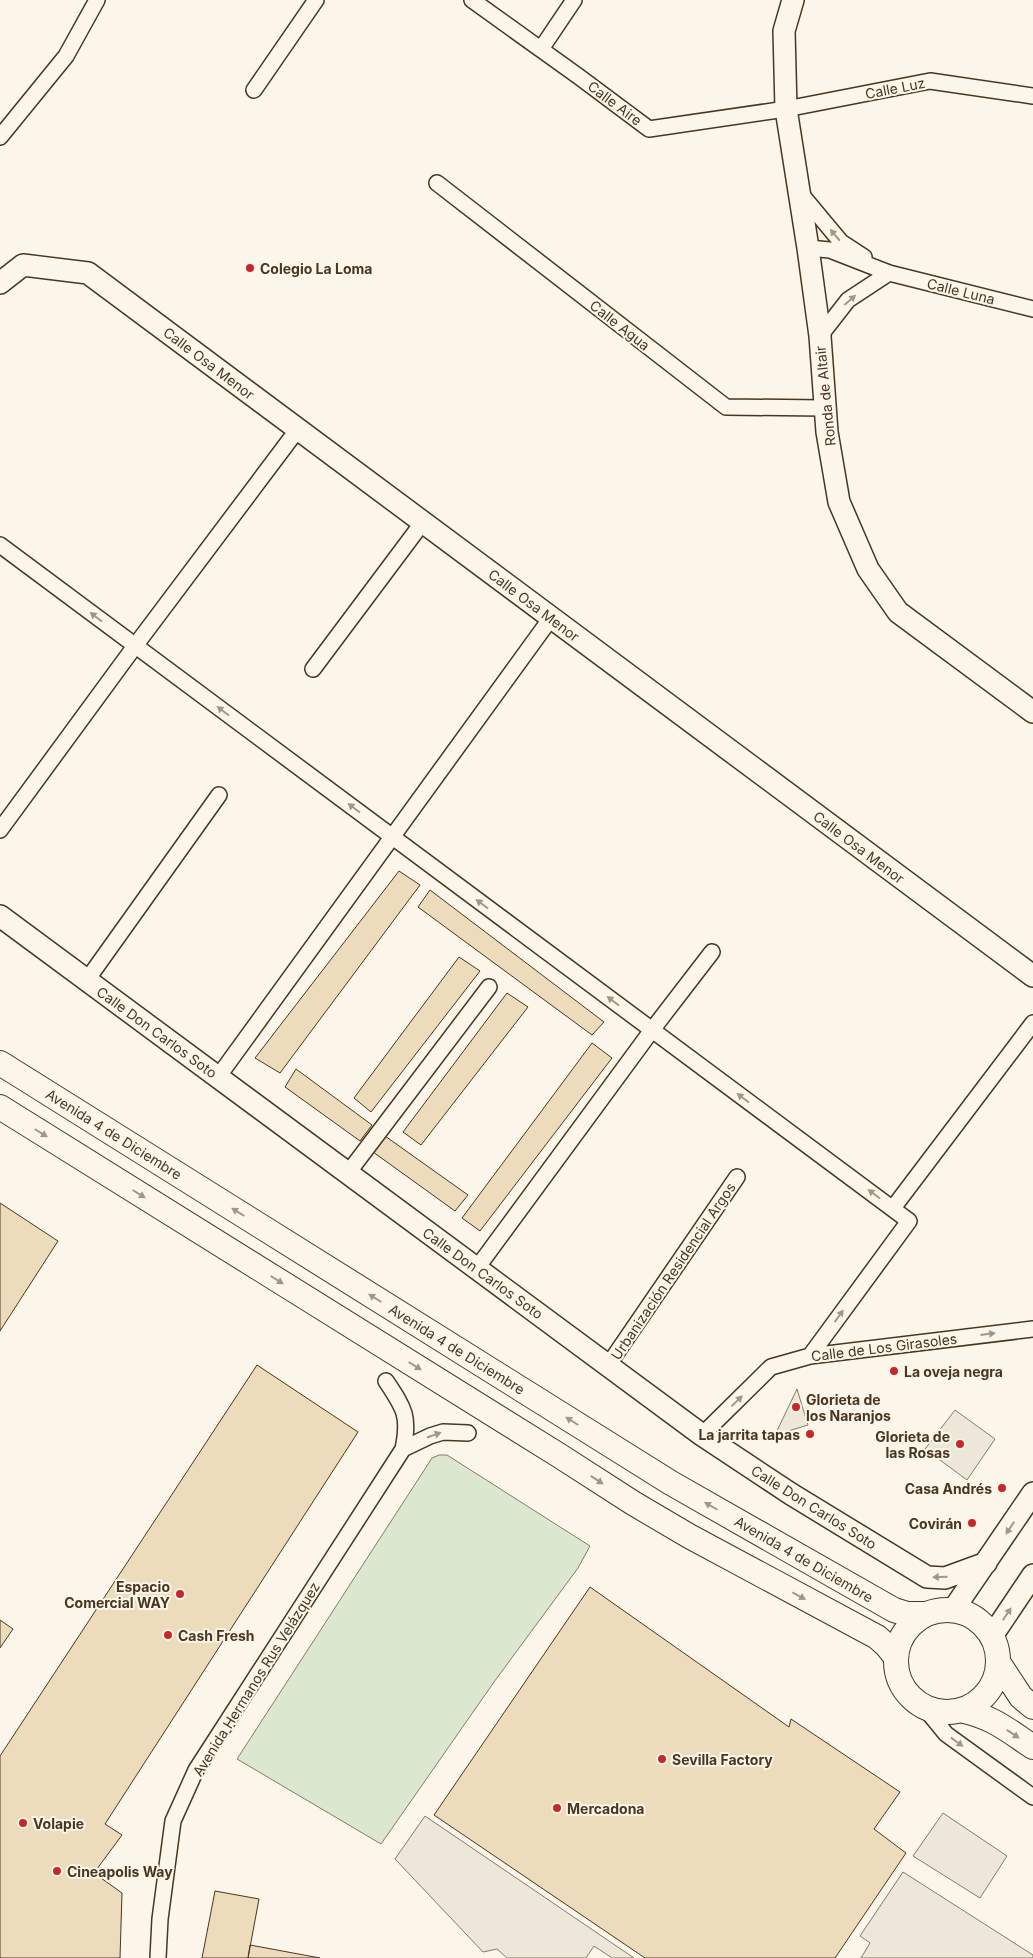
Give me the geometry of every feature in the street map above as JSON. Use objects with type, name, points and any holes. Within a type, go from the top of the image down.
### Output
[{"type":"main road","name":"Avenida 4 de Diciembre","points":[[0,1063],[671,1483],[894,1610],[907,1614],[924,1614]]},
{"type":"main road","points":[[0,1107],[560,1456],[632,1503],[756,1573],[877,1637],[895,1656],[902,1686],[911,1698],[924,1707],[948,1712],[960,1710],[975,1703],[984,1695],[994,1677],[998,1662],[992,1636],[982,1624],[969,1615],[953,1610],[939,1610],[924,1614],[906,1629],[895,1656]]},
{"type":"main road","points":[[998,1662],[1021,1697],[1033,1707]]},
{"type":"main road","points":[[960,1710],[994,1720],[1033,1747]]},
{"type":"street","points":[[0,137],[66,56],[97,0]]},
{"type":"street","points":[[254,90],[316,0]]},
{"type":"street","name":"Calle Aire","points":[[472,0],[649,129],[786,110]]},
{"type":"street","points":[[541,49],[574,0]]},
{"type":"street","name":"Ronda de Altair","points":[[794,0],[784,31],[786,110],[820,336],[824,408],[839,502],[868,569],[898,612],[1033,712]]},
{"type":"street","name":"Calle Luz","points":[[786,110],[930,81],[1033,96]]},
{"type":"street","name":"Calle Agua","points":[[437,183],[726,407],[824,408]]},
{"type":"street","name":"Calle Luna","points":[[800,194],[841,242],[889,273]]},
{"type":"street","name":"Calle Luna","points":[[808,248],[830,250],[889,273],[1033,309]]},
{"type":"street","name":"Calle Osa Menor","points":[[0,284],[23,265],[88,273],[1033,976]]},
{"type":"street","points":[[820,336],[848,300],[889,273]]},
{"type":"street","points":[[0,830],[298,429]]},
{"type":"street","points":[[313,669],[423,522]]},
{"type":"street","points":[[0,546],[909,1221],[810,1356]]},
{"type":"street","points":[[218,1077],[551,618]]},
{"type":"street","points":[[87,980],[219,795]]},
{"type":"street","name":"Calle Don Carlos Soto","points":[[0,916],[702,1435],[791,1494],[927,1577],[945,1578],[986,1563]]},
{"type":"street","points":[[477,1268],[652,1030],[712,952]]},
{"type":"street","points":[[348,1173],[489,987]]},
{"type":"street","points":[[893,1208],[1033,1022]]},
{"type":"street","name":"Urbanización Residencial Argos","points":[[608,1364],[737,1177]]},
{"type":"street","name":"Calle de Los Girasoles","points":[[702,1435],[771,1367],[810,1356],[1033,1329]]},
{"type":"street","name":"Avenida Hermanos Rus Velázquez","points":[[158,1958],[160,1919],[173,1821],[196,1770],[403,1449],[407,1420],[400,1404],[386,1382]]},
{"type":"street","points":[[403,1449],[443,1432],[468,1433]]},
{"type":"street","points":[[953,1610],[1033,1493]]},
{"type":"street","points":[[992,1636],[1029,1589]]},
{"type":"street","points":[[924,1707],[946,1734],[1033,1798]]},
{"type":"green space","points":[[439,1455],[447,1455],[590,1546],[578,1568],[494,1682],[381,1844],[237,1759],[432,1458]]},
{"type":"shaded area","name":"Glorieta de los Naranjos","points":[[797,1389],[808,1425],[775,1435]]},
{"type":"shaded area","name":"Glorieta de las Rosas","points":[[955,1410],[995,1439],[967,1480],[925,1449]]},
{"type":"shaded area","points":[[943,1813],[1007,1856],[980,1898],[913,1856]]},
{"type":"shaded area","points":[[425,1816],[634,1958],[612,1958],[594,1946],[586,1958],[507,1958],[497,1949],[483,1952],[395,1859]]},
{"type":"shaded area","points":[[903,1872],[1033,1955],[1033,1958],[861,1958],[870,1943],[860,1936]]},
{"type":"building","points":[[399,871],[420,885],[280,1073],[255,1058]]},
{"type":"building","points":[[430,890],[604,1022],[592,1035],[418,907]]},
{"type":"building","points":[[459,957],[480,971],[371,1112],[354,1098]]},
{"type":"building","points":[[507,993],[528,1007],[421,1145],[403,1132]]},
{"type":"building","points":[[592,1043],[612,1058],[480,1231],[462,1218]]},
{"type":"building","points":[[296,1069],[372,1125],[360,1141],[285,1087]]},
{"type":"building","points":[[385,1136],[468,1195],[455,1211],[373,1152]]},
{"type":"building","points":[[0,1203],[58,1241],[0,1331]]},
{"type":"building","name":"Espacio Comercial WAY","points":[[257,1365],[358,1432],[105,1824],[122,1835],[94,1873],[122,1893],[120,1958],[0,1958],[0,1756]]},
{"type":"building","name":"Sevilla Factory","points":[[590,1587],[789,1727],[791,1719],[900,1792],[874,1829],[906,1853],[835,1958],[645,1958],[434,1815]]},
{"type":"building","points":[[0,1620],[13,1629],[0,1648]]},
{"type":"building","points":[[215,1891],[259,1899],[248,1958],[202,1958]]},
{"type":"building","points":[[250,1945],[320,1958],[248,1958]]},
{"type":"place","name":"Colegio La Loma","points":[[250,268]]},
{"type":"place","name":"La oveja negra","points":[[894,1371]]},
{"type":"place","name":"Glorieta de los Naranjos","points":[[796,1407]]},
{"type":"place","name":"La jarrita tapas","points":[[810,1434]]},
{"type":"place","name":"Glorieta de las Rosas","points":[[960,1444]]},
{"type":"place","name":"Casa Andrés","points":[[1002,1488]]},
{"type":"place","name":"Covirán","points":[[972,1523]]},
{"type":"place","name":"Espacio Comercial WAY","points":[[180,1594]]},
{"type":"place","name":"Cash Fresh","points":[[168,1635]]},
{"type":"place","name":"Sevilla Factory","points":[[662,1759]]},
{"type":"place","name":"Mercadona","points":[[557,1808]]},
{"type":"place","name":"Volapie","points":[[23,1823]]},
{"type":"place","name":"Cineapolis Way","points":[[57,1871]]}]
